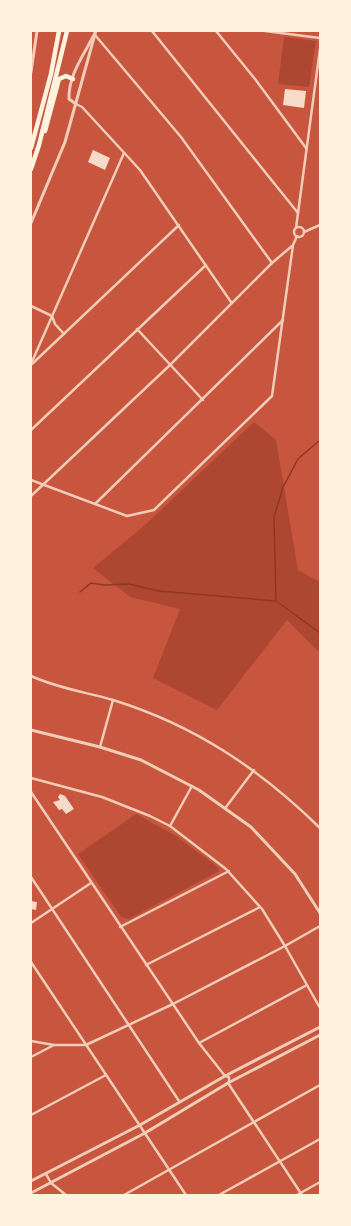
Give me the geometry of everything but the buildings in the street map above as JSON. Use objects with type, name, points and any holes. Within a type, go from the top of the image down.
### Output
[{"type":"highway","points":[[31,148],[51,74],[59,31]]},
{"type":"highway","points":[[31,169],[39,145],[67,31]]},
{"type":"highway","points":[[39,145],[49,122],[60,79],[66,76],[73,79]]},
{"type":"street","points":[[31,72],[33,49],[37,31]]},
{"type":"street","points":[[90,31],[95,33],[181,137],[272,263]]},
{"type":"street","points":[[152,31],[156,32],[298,213]]},
{"type":"street","points":[[216,31],[255,79],[306,148]]},
{"type":"street","points":[[265,31],[320,38]]},
{"type":"street","points":[[95,33],[80,59],[73,79],[69,99],[76,104],[140,170],[180,224],[231,302]]},
{"type":"street","points":[[31,223],[65,142],[95,33]]},
{"type":"street","points":[[31,480],[127,516],[154,510],[272,396],[293,246],[297,236],[294,233],[296,228],[320,49]]},
{"type":"street","points":[[31,364],[124,153]]},
{"type":"street","points":[[31,364],[180,224]]},
{"type":"street","points":[[297,236],[301,236],[304,232],[320,225]]},
{"type":"street","points":[[296,228],[302,228],[304,232]]},
{"type":"street","points":[[31,496],[170,365],[231,302],[272,263],[293,246]]},
{"type":"street","points":[[31,430],[206,265]]},
{"type":"street","points":[[31,306],[52,316]]},
{"type":"street","points":[[52,316],[54,324],[64,334]]},
{"type":"street","points":[[95,504],[203,400],[283,320]]},
{"type":"street","points":[[137,329],[203,400]]},
{"type":"street","points":[[31,676],[47,683],[113,700],[151,714],[218,746],[278,788],[320,828]]},
{"type":"street","points":[[100,747],[113,700]]},
{"type":"street","points":[[31,730],[100,747],[141,760],[192,785],[226,807],[251,827],[294,874],[320,914]]},
{"type":"street","points":[[226,807],[254,770]]},
{"type":"street","points":[[31,778],[115,802],[170,826],[229,871],[260,907],[285,946],[320,1008]]},
{"type":"street","points":[[170,826],[192,785]]},
{"type":"street","points":[[31,792],[120,927],[200,1043],[225,1076],[230,1079],[228,1083],[302,1194]]},
{"type":"street","points":[[120,927],[229,871]]},
{"type":"street","points":[[31,877],[129,1023],[179,1101]]},
{"type":"street","points":[[31,923],[91,883]]},
{"type":"street","points":[[146,965],[260,907]]},
{"type":"street","points":[[31,1041],[54,1045],[86,1045],[129,1023],[173,1004],[285,946],[320,926]]},
{"type":"street","points":[[31,962],[186,1195]]},
{"type":"street","points":[[200,1043],[307,985]]},
{"type":"street","points":[[31,1181],[140,1125],[179,1101],[320,1027]]},
{"type":"street","points":[[31,1193],[145,1132],[228,1083],[320,1035]]},
{"type":"street","points":[[31,1057],[54,1045]]},
{"type":"street","points":[[31,1115],[106,1075]]},
{"type":"street","points":[[124,1195],[253,1121],[320,1085]]},
{"type":"street","points":[[219,1195],[320,1139]]},
{"type":"street","points":[[46,1174],[51,1183],[66,1195]]},
{"type":"street","points":[[296,1195],[302,1194],[320,1182]]},
{"type":"shaded area","points":[[284,37],[316,41],[309,87],[278,84]]},
{"type":"shaded area","points":[[254,422],[276,440],[298,570],[320,582],[320,653],[287,620],[217,710],[153,678],[180,609],[130,597],[93,568],[145,525]]},
{"type":"shaded area","points":[[136,814],[176,836],[218,867],[219,871],[129,919],[121,917],[78,854]]},
{"type":"waterway","points":[[320,440],[298,459],[283,487],[274,517],[276,601],[320,633]]},
{"type":"waterway","points":[[80,592],[91,583],[104,585],[129,584],[159,591],[275,601]]}]
